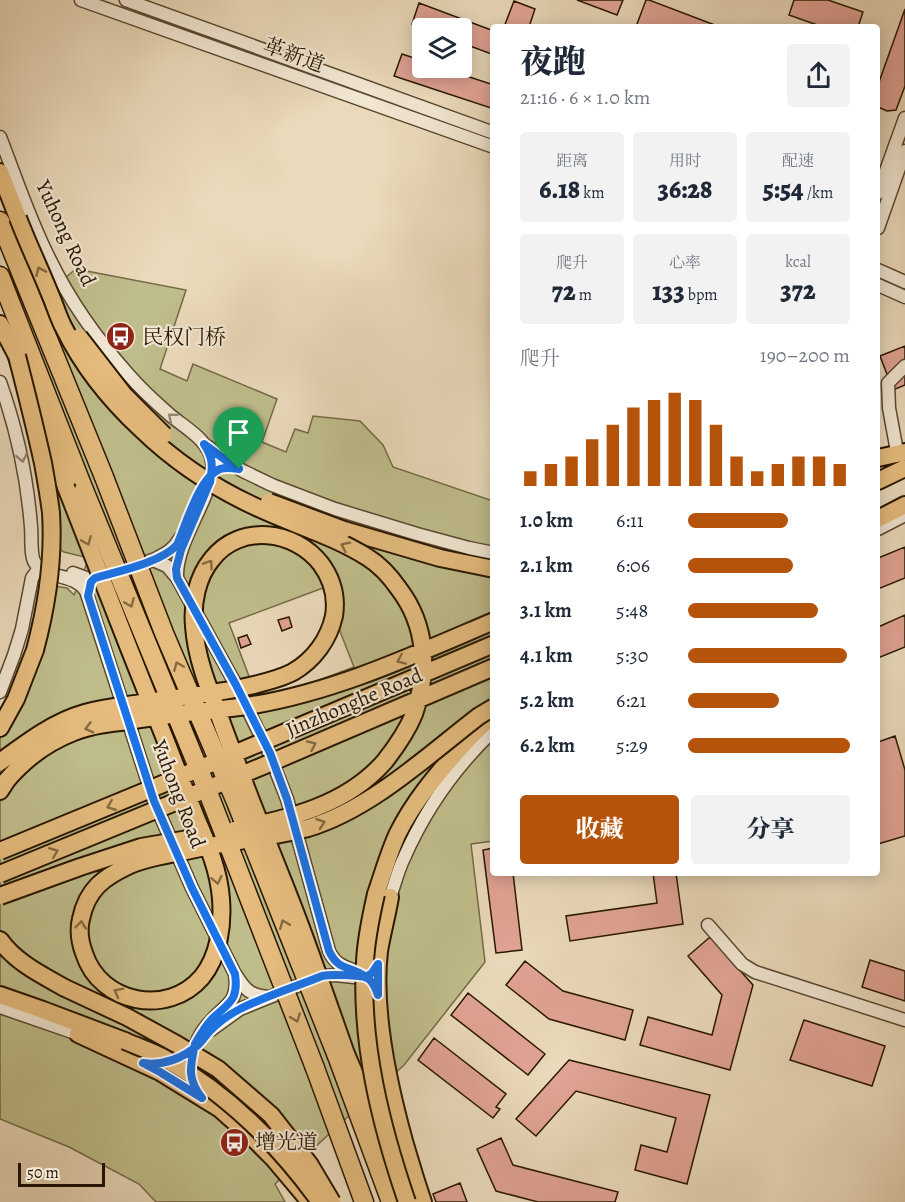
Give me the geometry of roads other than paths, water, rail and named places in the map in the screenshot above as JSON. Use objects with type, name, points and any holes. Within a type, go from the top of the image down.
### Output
[{"type":"highway","points":[[0,221],[104,477],[164,633],[240,813],[333,1045],[391,1202]]},
{"type":"highway","name":"Yuhong Road","points":[[0,276],[84,490],[204,782],[315,1068],[364,1202]]},
{"type":"main road","points":[[0,172],[63,328],[91,374],[118,407],[163,449],[194,472],[232,495],[347,546],[381,568],[406,597],[414,612],[423,643],[424,667],[412,719],[400,741],[366,779],[336,800],[309,811],[273,821],[207,836],[141,847],[0,896]]},
{"type":"main road","points":[[50,294],[69,324],[124,395],[189,457],[227,482],[263,500],[344,530],[440,558],[490,568]]},
{"type":"main road","points":[[0,324],[17,356],[66,487],[178,773],[196,816],[207,845],[208,846],[211,854],[221,897],[221,920],[215,955],[209,968],[189,989],[168,999],[144,1001],[132,999],[110,988],[91,970],[79,934],[85,905],[96,887],[105,878],[133,864],[158,856],[192,849],[208,846],[214,845],[283,834],[332,819],[377,794],[490,709]]},
{"type":"main road","points":[[0,728],[15,699],[35,650],[51,571],[49,494],[17,356]]},
{"type":"main road","points":[[880,457],[903,450]]},
{"type":"main road","points":[[880,467],[903,450]]},
{"type":"main road","points":[[880,480],[905,468]]},
{"type":"main road","points":[[880,507],[905,497]]},
{"type":"main road","points":[[880,518],[905,505]]},
{"type":"main road","points":[[0,762],[44,731],[82,714],[152,701],[187,697],[210,693],[221,692],[247,687],[292,673],[304,665],[328,635],[335,609],[335,598],[330,580],[311,552],[291,541],[267,535],[240,538],[216,554],[209,561],[198,583],[194,625],[196,641],[208,687],[212,697],[216,707],[224,728],[247,791],[300,926],[346,1054],[398,1175]]},
{"type":"main road","points":[[0,791],[16,770],[33,755],[61,738],[87,728],[270,702],[381,669],[490,623]]},
{"type":"main road","name":"Jinzhonghe Road","points":[[0,851],[490,646]]},
{"type":"main road","name":"Jinzhonghe Road","points":[[0,874],[270,763],[490,669]]},
{"type":"main road","points":[[407,1202],[384,1126],[369,1046],[364,983],[370,924],[376,894],[389,855],[410,812],[439,771],[490,718]]},
{"type":"main road","points":[[390,897],[379,951],[378,995],[386,1066],[397,1116],[423,1202]]},
{"type":"main road","points":[[0,940],[38,973],[144,1026],[218,1069],[271,1115],[310,1165],[332,1202]]},
{"type":"main road","points":[[0,995],[163,1057],[233,1107],[258,1130],[297,1171],[320,1202]]},
{"type":"main road","points":[[78,1034],[143,1063],[220,1109],[274,1159],[309,1202]]},
{"type":"street","name":"革新道","points":[[81,0],[490,146]]},
{"type":"street","name":"革新道","points":[[126,0],[490,132]]},
{"type":"street","points":[[880,187],[905,118]]},
{"type":"street","name":"Yuhong Road","points":[[0,137],[50,261],[79,312],[129,375],[168,414],[228,462],[272,485],[335,509],[469,549],[490,552]]},
{"type":"street","points":[[880,222],[905,151]]},
{"type":"street","points":[[880,271],[905,282]]},
{"type":"street","points":[[880,286],[905,297]]},
{"type":"street","points":[[880,453],[903,450],[889,408],[888,383],[905,366]]},
{"type":"street","points":[[0,382],[23,461],[34,568],[22,629],[0,692]]},
{"type":"street","points":[[177,578],[178,560],[210,482],[212,460],[204,444]]},
{"type":"street","points":[[34,568],[52,567],[89,579],[153,560],[177,545],[205,481],[219,470],[229,467],[239,469]]},
{"type":"street","points":[[880,528],[905,515]]},
{"type":"street","points":[[153,560],[166,566],[177,578],[236,685],[270,753],[287,799],[332,958],[344,968],[366,977],[373,983],[378,995]]},
{"type":"street","points":[[34,568],[78,582],[88,596]]},
{"type":"street","points":[[88,596],[91,582],[95,578]]},
{"type":"street","name":"Yuhong Road","points":[[88,596],[154,801],[192,888],[235,974],[254,995],[270,997]]},
{"type":"street","points":[[390,897],[403,859],[433,803],[458,768],[490,734]]},
{"type":"street","points":[[708,925],[742,964],[755,972],[905,1020]]},
{"type":"street","points":[[313,979],[322,965],[326,941]]},
{"type":"street","points":[[143,1063],[153,1064],[180,1056],[194,1048],[218,1024],[240,1009],[328,975],[366,977],[378,964]]},
{"type":"street","points":[[202,1098],[192,1083],[190,1070],[194,1048],[210,1021],[231,1002],[236,992],[235,974]]},
{"type":"street","points":[[0,1007],[78,1034]]},
{"type":"place","name":"民权门桥","points":[[121,337]]},
{"type":"place","name":"增光道","points":[[234,1142]]}]
